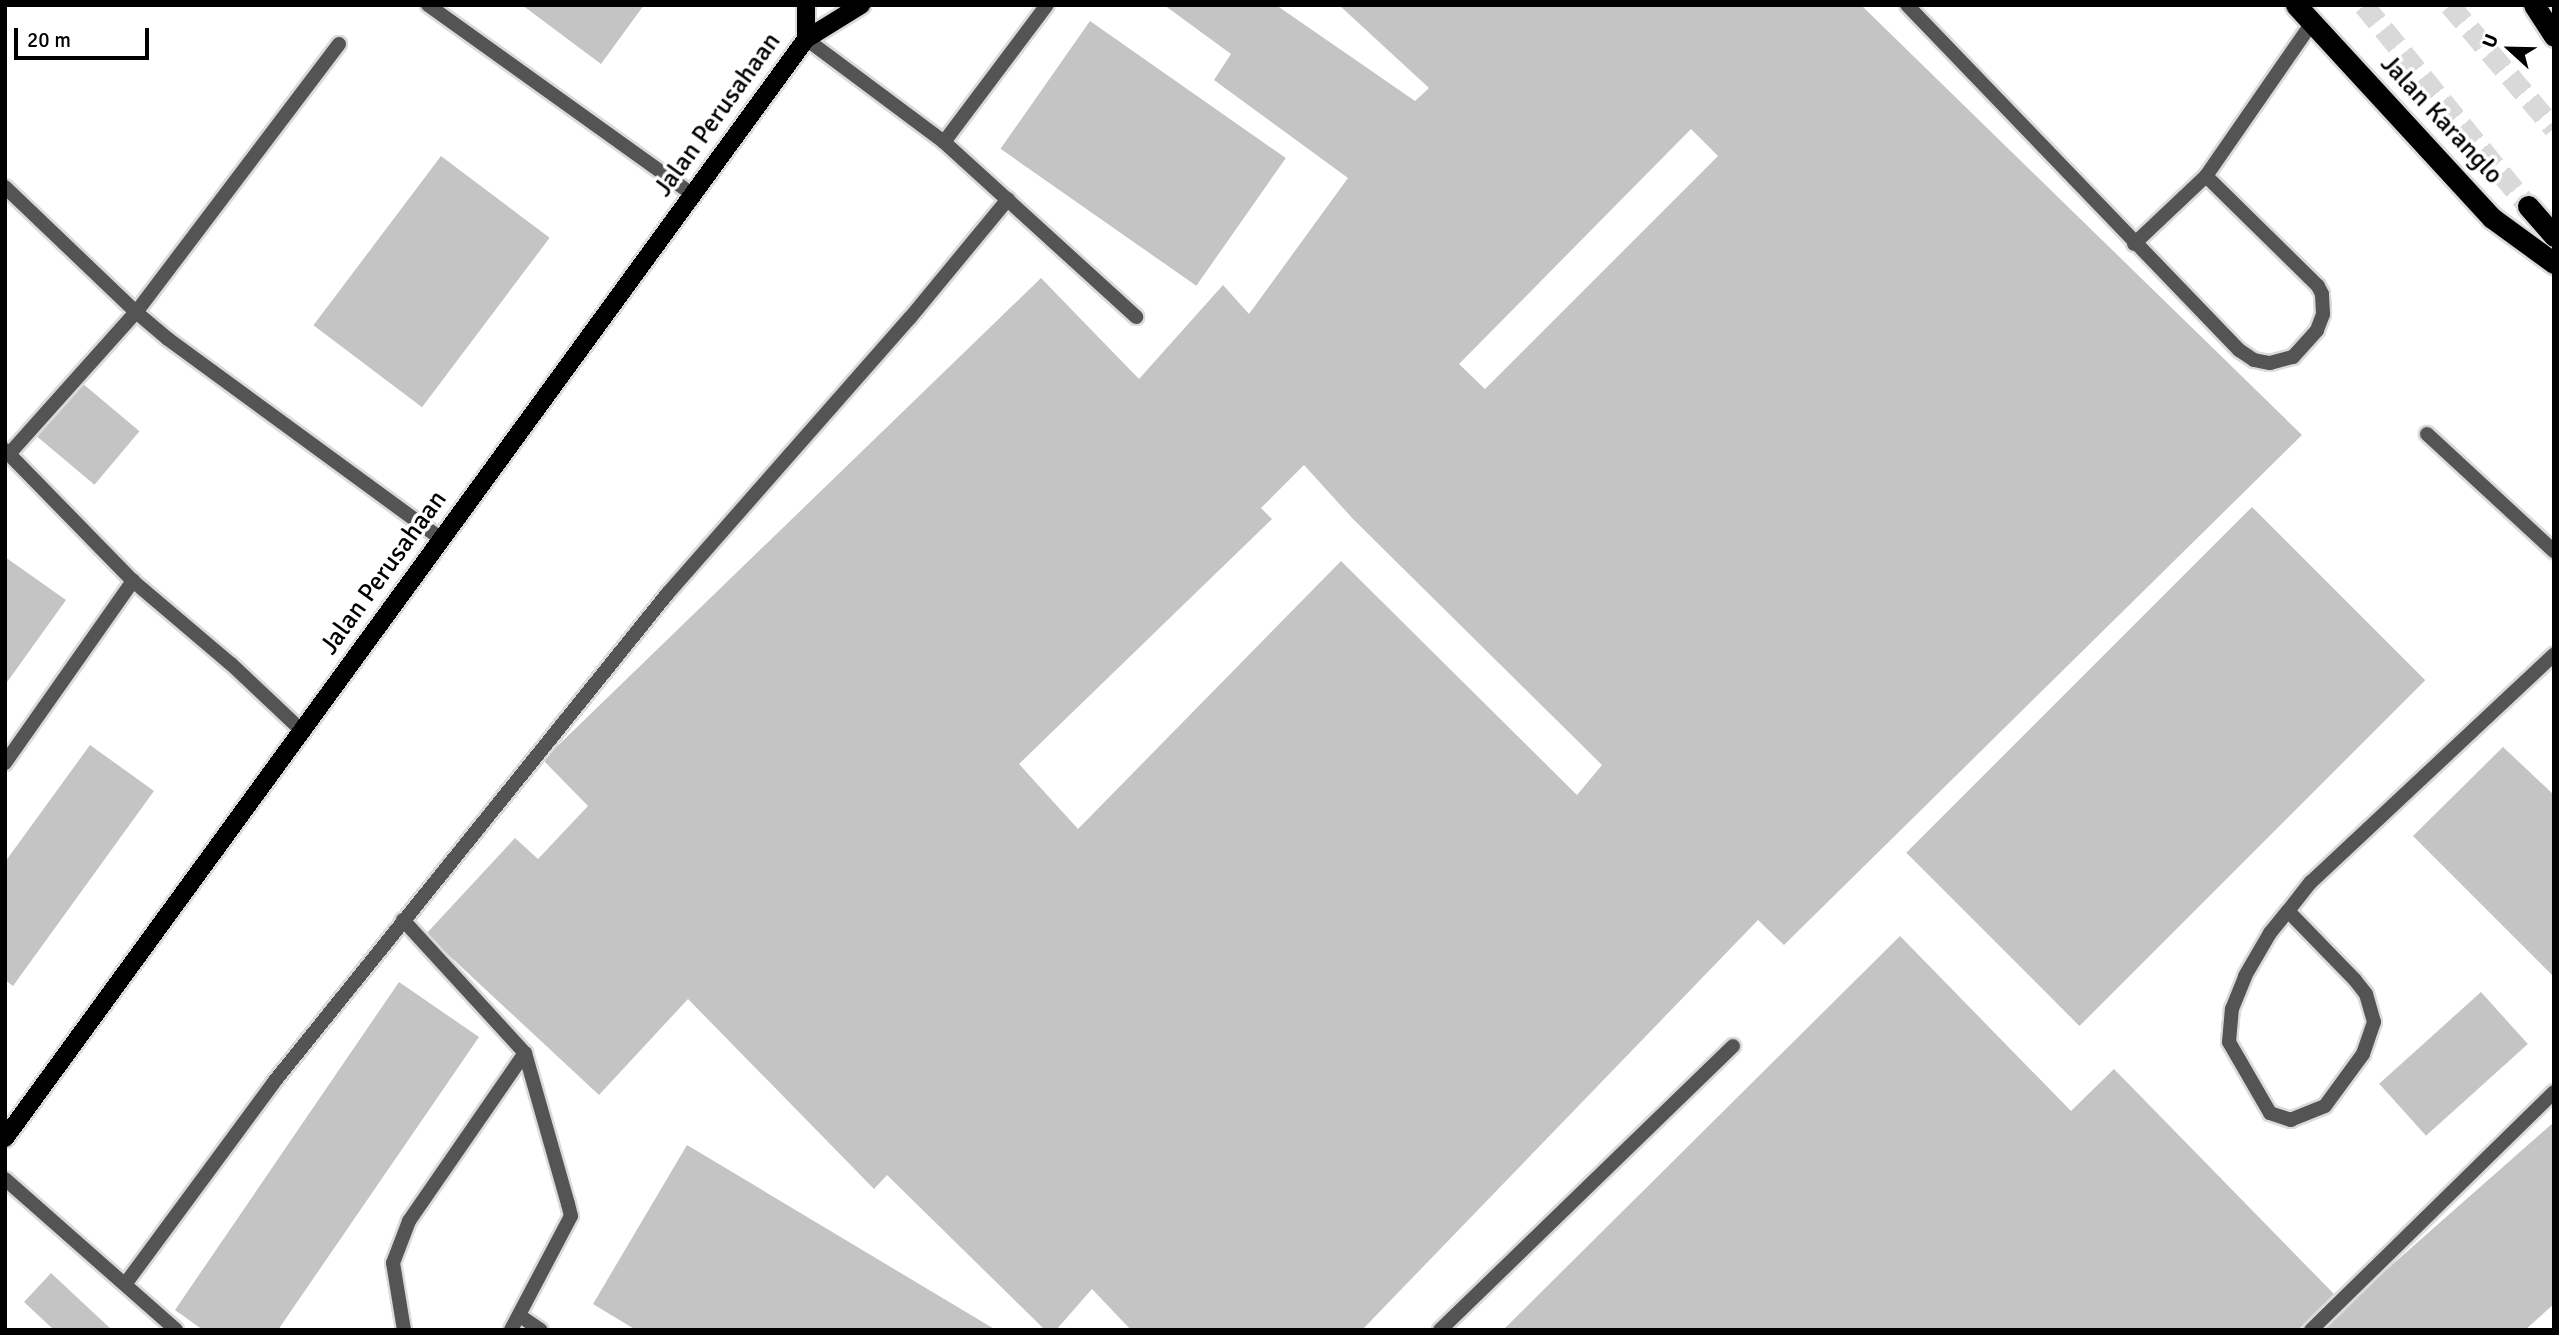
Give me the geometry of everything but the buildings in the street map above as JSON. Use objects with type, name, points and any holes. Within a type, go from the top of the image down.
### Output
[{"type":"highway","name":"Jalan Karanglo","points":[[2296,5],[2492,218],[2554,263]]},
{"type":"highway","points":[[2534,5],[2554,37]]},
{"type":"highway","points":[[2528,206],[2554,236]]},
{"type":"main road","name":"Jalan Perusahaan","points":[[806,5],[806,39]]},
{"type":"main road","name":"Jalan Perusahaan","points":[[5,1138],[806,39],[861,5]]},
{"type":"lane","points":[[428,5],[693,195]]},
{"type":"lane","points":[[944,142],[1047,5]]},
{"type":"lane","points":[[1908,5],[2134,244],[2246,356],[2270,363],[2293,357],[2317,330],[2323,314],[2322,294],[2318,286],[2206,176]]},
{"type":"lane","points":[[2134,244],[2206,176],[2312,23]]},
{"type":"lane","points":[[806,39],[944,142],[1136,317]]},
{"type":"lane","points":[[302,730],[231,664],[132,581],[7,452],[136,312],[339,44]]},
{"type":"lane","points":[[5,187],[168,339],[441,539]]},
{"type":"lane","points":[[126,1283],[274,1082],[668,593],[910,318],[1008,199]]},
{"type":"lane","points":[[2427,433],[2554,551]]},
{"type":"lane","points":[[5,763],[132,581]]},
{"type":"lane","points":[[2288,911],[2366,994],[2374,1023],[2364,1054],[2325,1106],[2291,1121],[2270,1113],[2235,1058],[2229,1042],[2228,1027],[2232,1009],[2245,976],[2270,933],[2311,882],[2554,655]]},
{"type":"lane","points":[[403,920],[525,1053],[571,1216],[511,1330]]},
{"type":"lane","points":[[1440,1330],[1733,1046]]},
{"type":"lane","points":[[404,1330],[393,1263],[409,1221],[525,1053]]},
{"type":"lane","points":[[2311,1330],[2554,1092]]},
{"type":"lane","points":[[5,1179],[126,1283],[176,1330]]},
{"type":"lane","points":[[520,1316],[541,1330]]},
{"type":"tunnel","points":[[2364,5],[2528,206]]},
{"type":"tunnel","points":[[2450,5],[2554,128]]}]
